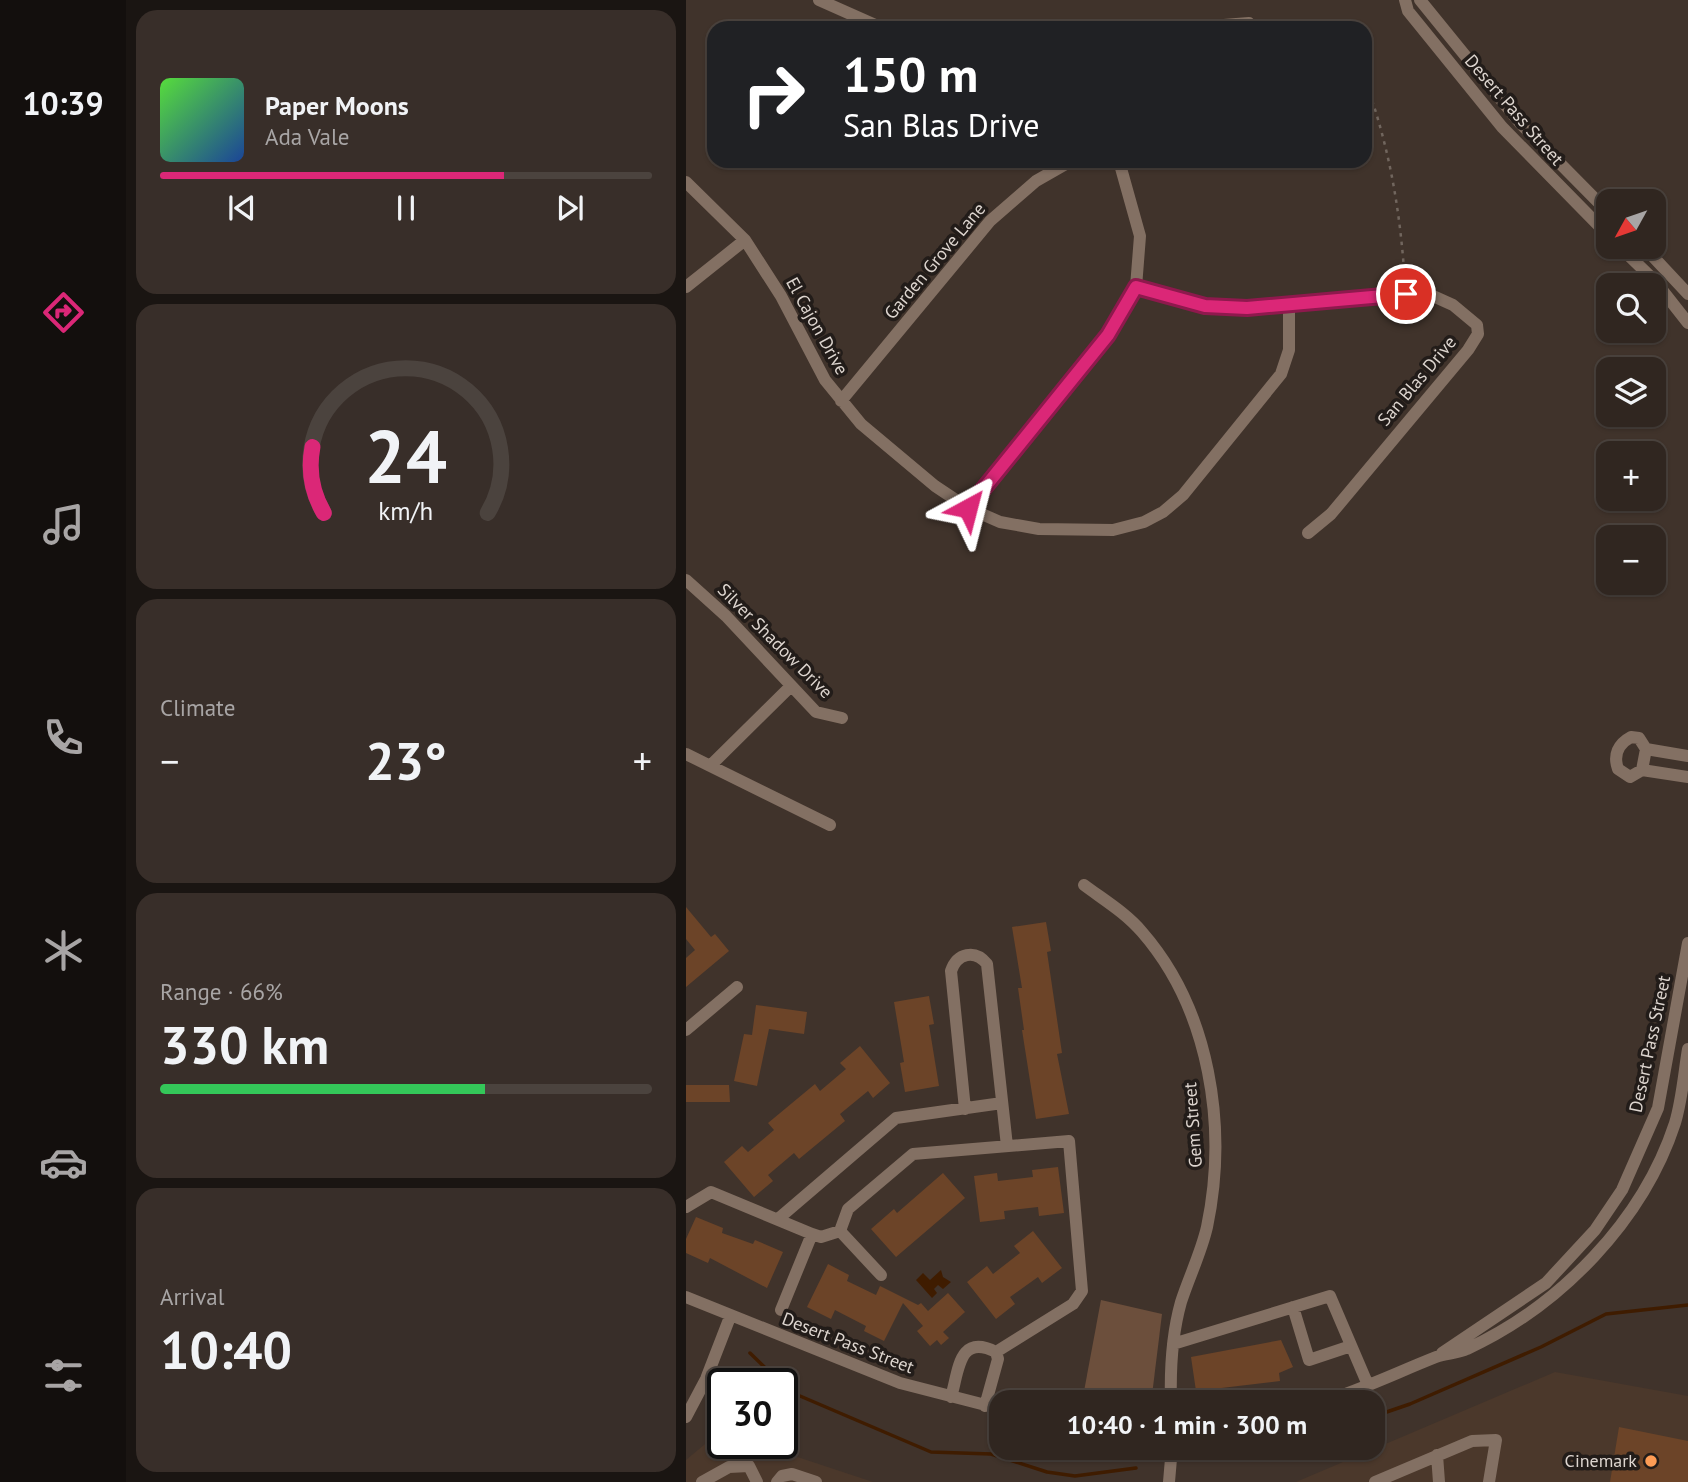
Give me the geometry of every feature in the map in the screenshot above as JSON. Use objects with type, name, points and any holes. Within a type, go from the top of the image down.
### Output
[{"type":"street","points":[[819,0],[866,21]]},
{"type":"street","name":"Desert Pass Street","points":[[1405,0],[1408,11],[1502,127],[1596,223]]},
{"type":"street","name":"Desert Pass Street","points":[[1420,0],[1520,123],[1596,200]]},
{"type":"street","name":"Garden Grove Lane","points":[[841,401],[990,221],[1036,181],[1059,168]]},
{"type":"street","points":[[968,508],[1108,335],[1136,287],[1140,236],[1121,168]]},
{"type":"street","points":[[1557,186],[1569,174]]},
{"type":"street","name":"El Cajon Drive","points":[[686,182],[745,240],[781,296],[811,358],[841,401],[880,442],[968,508],[1000,522],[1040,529],[1113,530],[1144,522],[1163,512],[1183,495],[1277,381],[1289,350],[1289,306]]},
{"type":"street","points":[[686,287],[745,240]]},
{"type":"street","points":[[1632,259],[1655,281],[1688,323]]},
{"type":"street","points":[[1655,259],[1688,294]]},
{"type":"street","name":"San Blas Drive","points":[[1136,287],[1205,306],[1289,306],[1406,294],[1433,296],[1453,305],[1477,325],[1476,338],[1331,514],[1308,533]]},
{"type":"street","name":"Silver Shadow Drive","points":[[689,587],[816,712],[842,718]]},
{"type":"street","points":[[711,765],[791,686]]},
{"type":"street","points":[[1642,770],[1646,749],[1639,738],[1631,737],[1619,747],[1615,757],[1618,769],[1623,774],[1630,777],[1642,770],[1688,777]]},
{"type":"street","points":[[1646,749],[1688,756]]},
{"type":"street","points":[[686,754],[830,825]]},
{"type":"street","name":"Gem Street","points":[[1084,885],[1141,930],[1169,967],[1185,995],[1207,1069],[1215,1147],[1212,1195],[1206,1229],[1181,1301],[1173,1344],[1171,1390]]},
{"type":"street","name":"Desert Pass Street","points":[[1439,1355],[1460,1338],[1503,1315],[1546,1283],[1573,1257],[1622,1190],[1658,1108],[1688,943]]},
{"type":"street","points":[[965,1109],[951,971],[959,957],[967,954],[982,958],[988,964],[1007,1146]]},
{"type":"street","points":[[686,1030],[737,987]]},
{"type":"street","name":"Desert Pass Street","points":[[1354,1390],[1439,1355],[1464,1351],[1515,1322],[1554,1295],[1588,1263],[1625,1219],[1649,1178],[1677,1112],[1688,1049]]},
{"type":"street","points":[[778,1219],[896,1118],[1002,1103]]},
{"type":"street","points":[[1658,1108],[1677,1112]]},
{"type":"street","points":[[840,1231],[848,1209],[913,1154],[1069,1141],[1082,1291],[1073,1304],[996,1352]]},
{"type":"street","points":[[686,1207],[711,1192],[821,1237],[840,1231]]},
{"type":"street","points":[[840,1231],[881,1275]]},
{"type":"street","points":[[781,1310],[812,1234]]},
{"type":"street","points":[[1173,1344],[1330,1296],[1368,1385]]},
{"type":"street","name":"Desert Pass Street","points":[[686,1297],[865,1370],[989,1407]]},
{"type":"street","points":[[1293,1307],[1310,1360],[1351,1346]]},
{"type":"street","points":[[686,1417],[706,1379],[730,1317]]},
{"type":"street","points":[[951,1397],[965,1352],[972,1347],[984,1346],[996,1352],[998,1359],[985,1406]]},
{"type":"street","points":[[1375,1482],[1472,1441],[1496,1440],[1489,1482]]},
{"type":"street","points":[[1437,1455],[1439,1482]]},
{"type":"street","points":[[1169,1482],[1171,1460]]},
{"type":"street","points":[[702,1482],[729,1466],[749,1466],[757,1482]]},
{"type":"street","points":[[777,1482],[782,1476],[792,1474],[816,1482]]},
{"type":"path","points":[[1372,103],[1388,147],[1401,222],[1406,294]]},
{"type":"shaded area","points":[[941,1270],[943,1277],[951,1282],[943,1289],[938,1285],[934,1289],[937,1293],[932,1298],[916,1280],[923,1273],[930,1280]]},
{"type":"shaded area","points":[[1101,1300],[1162,1314],[1153,1390],[1084,1390]]},
{"type":"shaded area","points":[[1555,1372],[1688,1396],[1688,1482],[1296,1482],[1348,1460],[1385,1460],[1385,1444]]},
{"type":"shaded area","points":[[707,1442],[707,1459],[798,1457],[873,1482],[686,1482],[686,1460]]},
{"type":"building","points":[[686,907],[711,937],[715,934],[729,951],[686,987],[686,958],[695,950],[686,939]]},
{"type":"building","points":[[1046,922],[1051,951],[1047,952],[1062,1053],[1057,1054],[1069,1114],[1036,1119],[1022,1030],[1018,988],[1022,988],[1012,927]]},
{"type":"building","points":[[929,996],[934,1024],[929,1025],[939,1086],[905,1092],[900,1063],[904,1062],[894,1002]]},
{"type":"building","points":[[756,1005],[807,1012],[804,1034],[769,1029],[757,1086],[734,1081],[744,1034],[752,1035]]},
{"type":"building","points":[[860,1046],[890,1083],[873,1098],[868,1091],[840,1114],[845,1121],[799,1159],[794,1153],[768,1175],[773,1181],[754,1197],[724,1162],[742,1146],[748,1152],[774,1130],[768,1123],[815,1084],[820,1091],[846,1069],[840,1063]]},
{"type":"building","points":[[686,1085],[729,1085],[730,1102],[686,1102]]},
{"type":"building","points":[[1058,1167],[1064,1213],[1039,1216],[1038,1207],[1004,1211],[1005,1219],[980,1222],[974,1176],[997,1173],[998,1181],[1033,1177],[1032,1170]]},
{"type":"building","points":[[943,1173],[965,1198],[896,1257],[871,1229],[894,1209],[897,1213]]},
{"type":"building","points":[[696,1217],[723,1228],[722,1233],[753,1244],[755,1240],[783,1252],[767,1288],[710,1258],[708,1263],[686,1253],[686,1239]]},
{"type":"building","points":[[1033,1231],[1062,1268],[1042,1283],[1038,1277],[1010,1297],[1015,1304],[996,1319],[967,1282],[987,1266],[993,1274],[1020,1253],[1014,1246]]},
{"type":"building","points":[[828,1264],[849,1275],[847,1281],[876,1295],[880,1286],[918,1305],[921,1303],[928,1311],[948,1293],[965,1312],[943,1332],[949,1338],[941,1345],[937,1340],[930,1346],[917,1331],[923,1326],[903,1303],[884,1341],[864,1331],[866,1326],[835,1310],[831,1319],[807,1307]]},
{"type":"building","points":[[1281,1340],[1293,1367],[1279,1373],[1280,1381],[1196,1390],[1191,1357]]},
{"type":"building","name":"Cinemark","points":[[1619,1427],[1688,1441],[1688,1482],[1610,1482]]},
{"type":"waterway","points":[[1385,1413],[1541,1347],[1606,1314],[1688,1305]]},
{"type":"waterway","points":[[750,1353],[765,1368]]},
{"type":"waterway","points":[[798,1395],[931,1452],[991,1454],[1047,1472],[1075,1476],[1136,1468]]},
{"type":"place","name":"Cinemark","points":[[1651,1461]]},
{"type":"route","points":[[968,508],[1108,335],[1136,287],[1174,300],[1205,306],[1247,308],[1406,294]]}]
